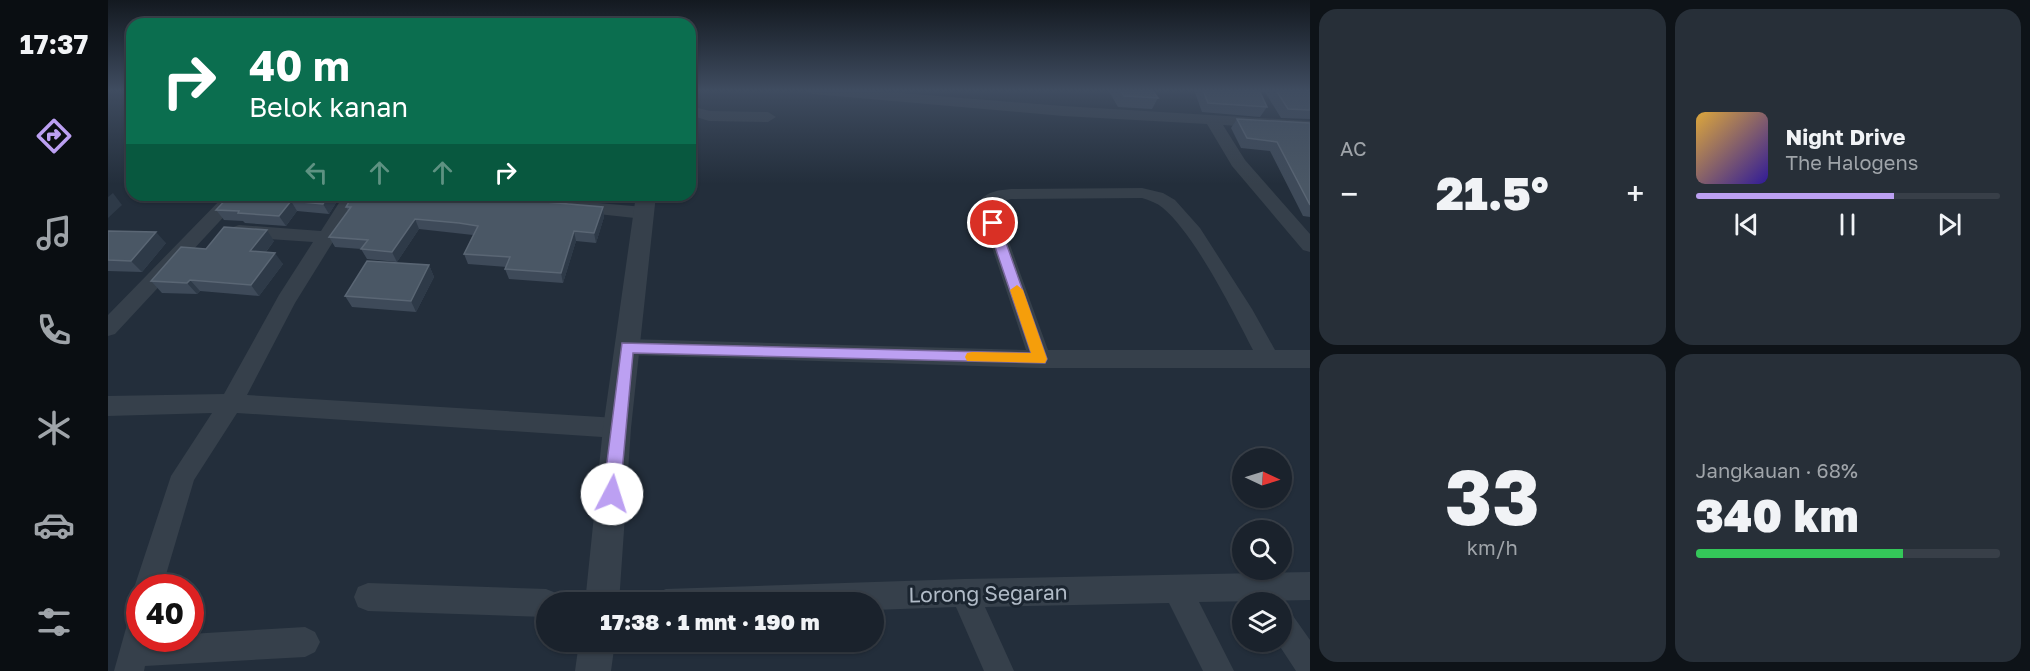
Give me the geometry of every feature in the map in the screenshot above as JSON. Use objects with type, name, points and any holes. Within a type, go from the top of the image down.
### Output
[{"type":"street","points":[[1212,121],[1238,163],[1310,246]]},
{"type":"street","points":[[1247,121],[1310,126]]},
{"type":"street","points":[[1040,359],[993,223],[989,201],[998,196],[1142,193],[1157,197],[1169,204],[1200,241],[1245,314],[1268,358]]},
{"type":"street","points":[[108,328],[229,201]]},
{"type":"street","points":[[152,574],[183,476],[231,403],[286,300],[349,201]]},
{"type":"street","points":[[563,206],[645,204],[617,428],[603,592]]},
{"type":"street","points":[[202,228],[326,237]]},
{"type":"street","points":[[627,347],[1040,359],[1242,361],[1268,358],[1310,359]]},
{"type":"street","points":[[108,406],[231,403],[617,428]]},
{"type":"street","name":"Lorong Segaran","points":[[1276,592],[1310,585]]},
{"type":"street","points":[[1178,589],[1219,671]]},
{"type":"street","name":"Lorong Segaran","points":[[884,596],[1178,589],[1232,593]]},
{"type":"street","points":[[964,593],[999,671]]},
{"type":"street","points":[[368,597],[536,603]]},
{"type":"street","points":[[1292,639],[1310,666]]},
{"type":"street","points":[[131,662],[305,642]]},
{"type":"street","points":[[593,671],[596,652]]},
{"type":"building","points":[[1238,121],[1310,123],[1310,205],[1277,142],[1247,138]]},
{"type":"building","points":[[224,201],[291,201],[279,216],[216,210]]},
{"type":"building","points":[[291,201],[325,201],[323,204]]},
{"type":"building","points":[[350,201],[533,201],[603,207],[594,233],[574,231],[561,273],[505,269],[510,257],[464,254],[478,226],[459,223],[415,219],[392,252],[361,249],[368,240],[329,237],[351,207],[346,207]]},
{"type":"building","points":[[224,227],[267,230],[250,251],[275,253],[251,285],[190,280],[187,283],[151,281],[181,247],[206,249]]},
{"type":"building","points":[[108,231],[156,232],[131,261],[108,260]]},
{"type":"building","points":[[367,261],[429,265],[411,301],[345,296]]},
{"type":"slow traffic","points":[[972,357],[1040,359],[1017,290]]},
{"type":"route","points":[[612,494],[627,347],[1040,359],[993,223]]}]
